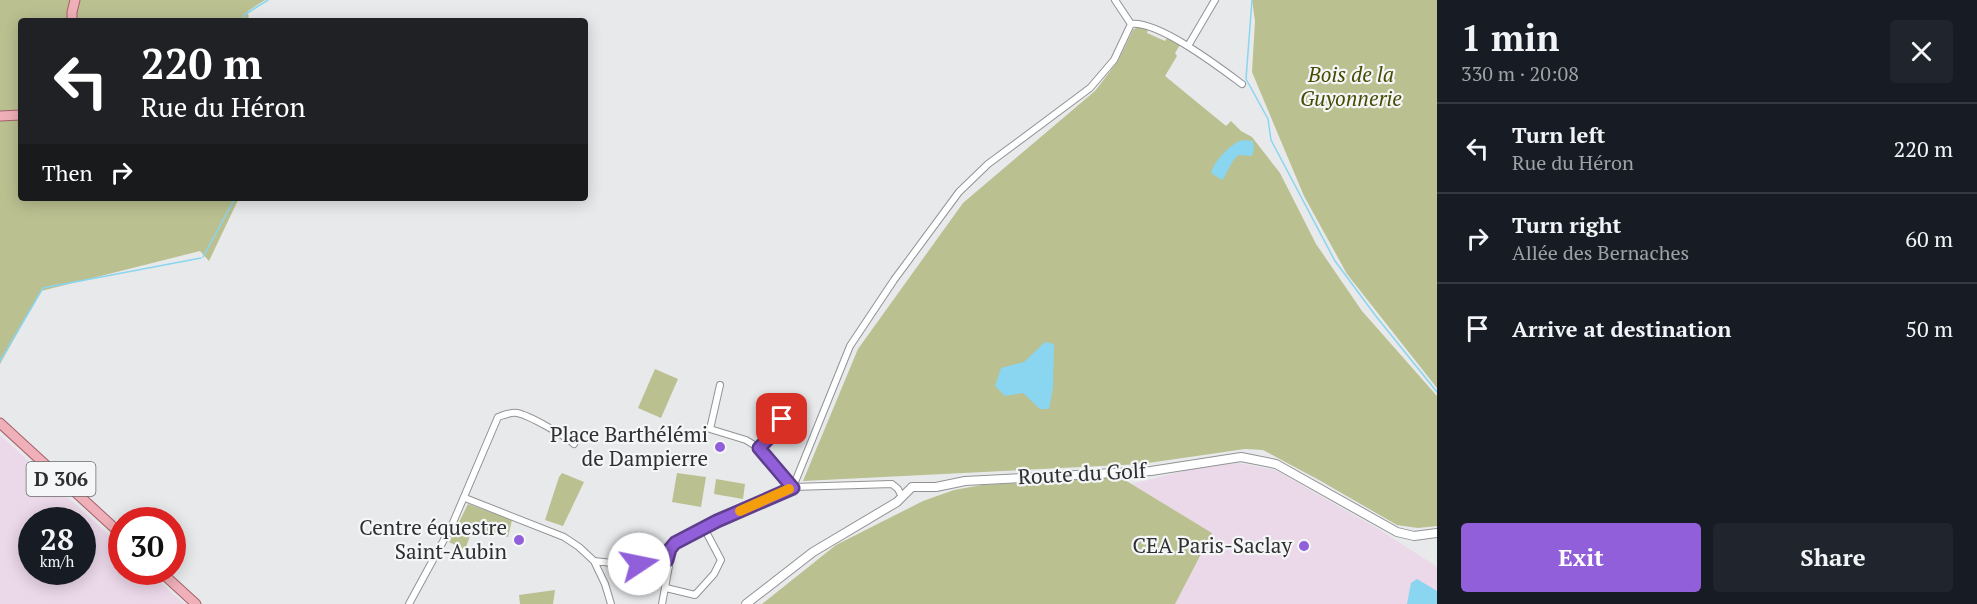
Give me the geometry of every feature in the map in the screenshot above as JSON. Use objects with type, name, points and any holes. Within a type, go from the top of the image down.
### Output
[{"type":"main road","points":[[72,18],[75,0]]},
{"type":"main road","points":[[0,116],[18,115]]},
{"type":"main road","name":"D 306","points":[[0,423],[108,522]]},
{"type":"main road","points":[[175,585],[196,604]]},
{"type":"street","points":[[1115,0],[1131,24]]},
{"type":"street","points":[[1188,46],[1215,0]]},
{"type":"street","points":[[1131,24],[1142,24],[1188,46],[1242,84]]},
{"type":"street","points":[[793,488],[850,346],[894,280],[959,192],[988,164],[1090,88],[1114,60],[1131,24]]},
{"type":"street","points":[[720,385],[710,429],[746,440],[759,448],[793,488]]},
{"type":"street","points":[[759,448],[777,430],[787,407]]},
{"type":"street","points":[[410,604],[465,498],[498,417],[518,413],[565,436],[574,444]]},
{"type":"street","name":"Route du Golf","points":[[746,604],[813,552],[897,502],[912,487],[936,487],[965,481],[1151,471],[1241,456],[1276,464],[1397,532],[1414,536],[1437,533]]},
{"type":"street","points":[[662,604],[669,566],[667,560],[670,549],[675,543],[793,488],[892,484],[902,497]]},
{"type":"street","points":[[465,498],[564,537],[579,547],[594,561],[611,604]]},
{"type":"street","points":[[666,588],[695,595],[714,574],[721,560],[704,528]]},
{"type":"street","points":[[594,561],[631,565],[667,560]]},
{"type":"shaded area","points":[[0,435],[78,507],[18,507],[18,585],[96,585],[96,523],[108,534],[108,585],[163,585],[184,604],[0,604]]},
{"type":"shaded area","name":"CEA Paris-Saclay","points":[[1238,463],[1275,470],[1380,530],[1437,567],[1437,604],[1175,604],[1212,533],[1132,484],[1192,469]]},
{"type":"green space","points":[[0,0],[265,0],[248,11],[249,18],[18,18],[18,201],[238,201],[209,261],[200,251],[41,291],[0,364]]},
{"type":"green space","name":"Bois de la Guyonnerie","points":[[1252,0],[1437,0],[1437,388],[1347,274],[1304,196],[1252,72],[1255,21]]},
{"type":"green space","points":[[1139,26],[1148,29],[1147,33],[1165,41],[1167,38],[1180,45],[1175,53],[1177,56],[1165,76],[1226,126],[1231,121],[1241,131],[1252,137],[1280,173],[1316,244],[1362,311],[1437,396],[1437,526],[1418,528],[1397,525],[1263,450],[1245,449],[1141,464],[803,481],[858,349],[963,203],[1095,91],[1118,61],[1133,30]]},
{"type":"green space","points":[[655,369],[678,379],[661,418],[638,408]]},
{"type":"green space","points":[[562,473],[584,482],[563,526],[545,520]]},
{"type":"green space","points":[[677,473],[706,477],[701,507],[672,502]]},
{"type":"green space","points":[[1120,477],[1212,533],[1175,604],[762,604],[836,545],[923,501],[954,490],[982,485]]},
{"type":"green space","points":[[716,479],[745,484],[743,499],[714,494]]},
{"type":"green space","points":[[468,504],[512,520],[508,537],[473,527],[465,550],[449,542]]},
{"type":"green space","points":[[555,590],[553,604],[520,604],[519,595]]},
{"type":"water","points":[[1242,140],[1253,141],[1252,156],[1239,155],[1222,180],[1211,173],[1223,154],[1232,145]]},
{"type":"water","points":[[1045,342],[1054,344],[1053,388],[1049,409],[1040,409],[1023,393],[1005,396],[995,386],[1001,368],[1024,362]]},
{"type":"water","points":[[1417,579],[1437,591],[1437,604],[1407,604],[1411,583]]},
{"type":"waterway","points":[[244,18],[244,15],[268,0]]},
{"type":"waterway","points":[[1252,0],[1246,79],[1268,119],[1271,140],[1335,261],[1437,392]]},
{"type":"waterway","points":[[203,257],[233,201]]},
{"type":"waterway","points":[[0,361],[43,288],[201,258]]},
{"type":"slow traffic","points":[[740,511],[789,489]]},
{"type":"place","name":"Place Barthélémi de Dampierre","points":[[720,447]]},
{"type":"place","name":"Centre équestre Saint-Aubin","points":[[519,540]]},
{"type":"place","name":"CEA Paris-Saclay","points":[[1304,546]]},
{"type":"route","points":[[639,564],[667,560],[670,549],[675,543],[717,521],[793,488],[759,448],[777,430],[782,419]]}]
